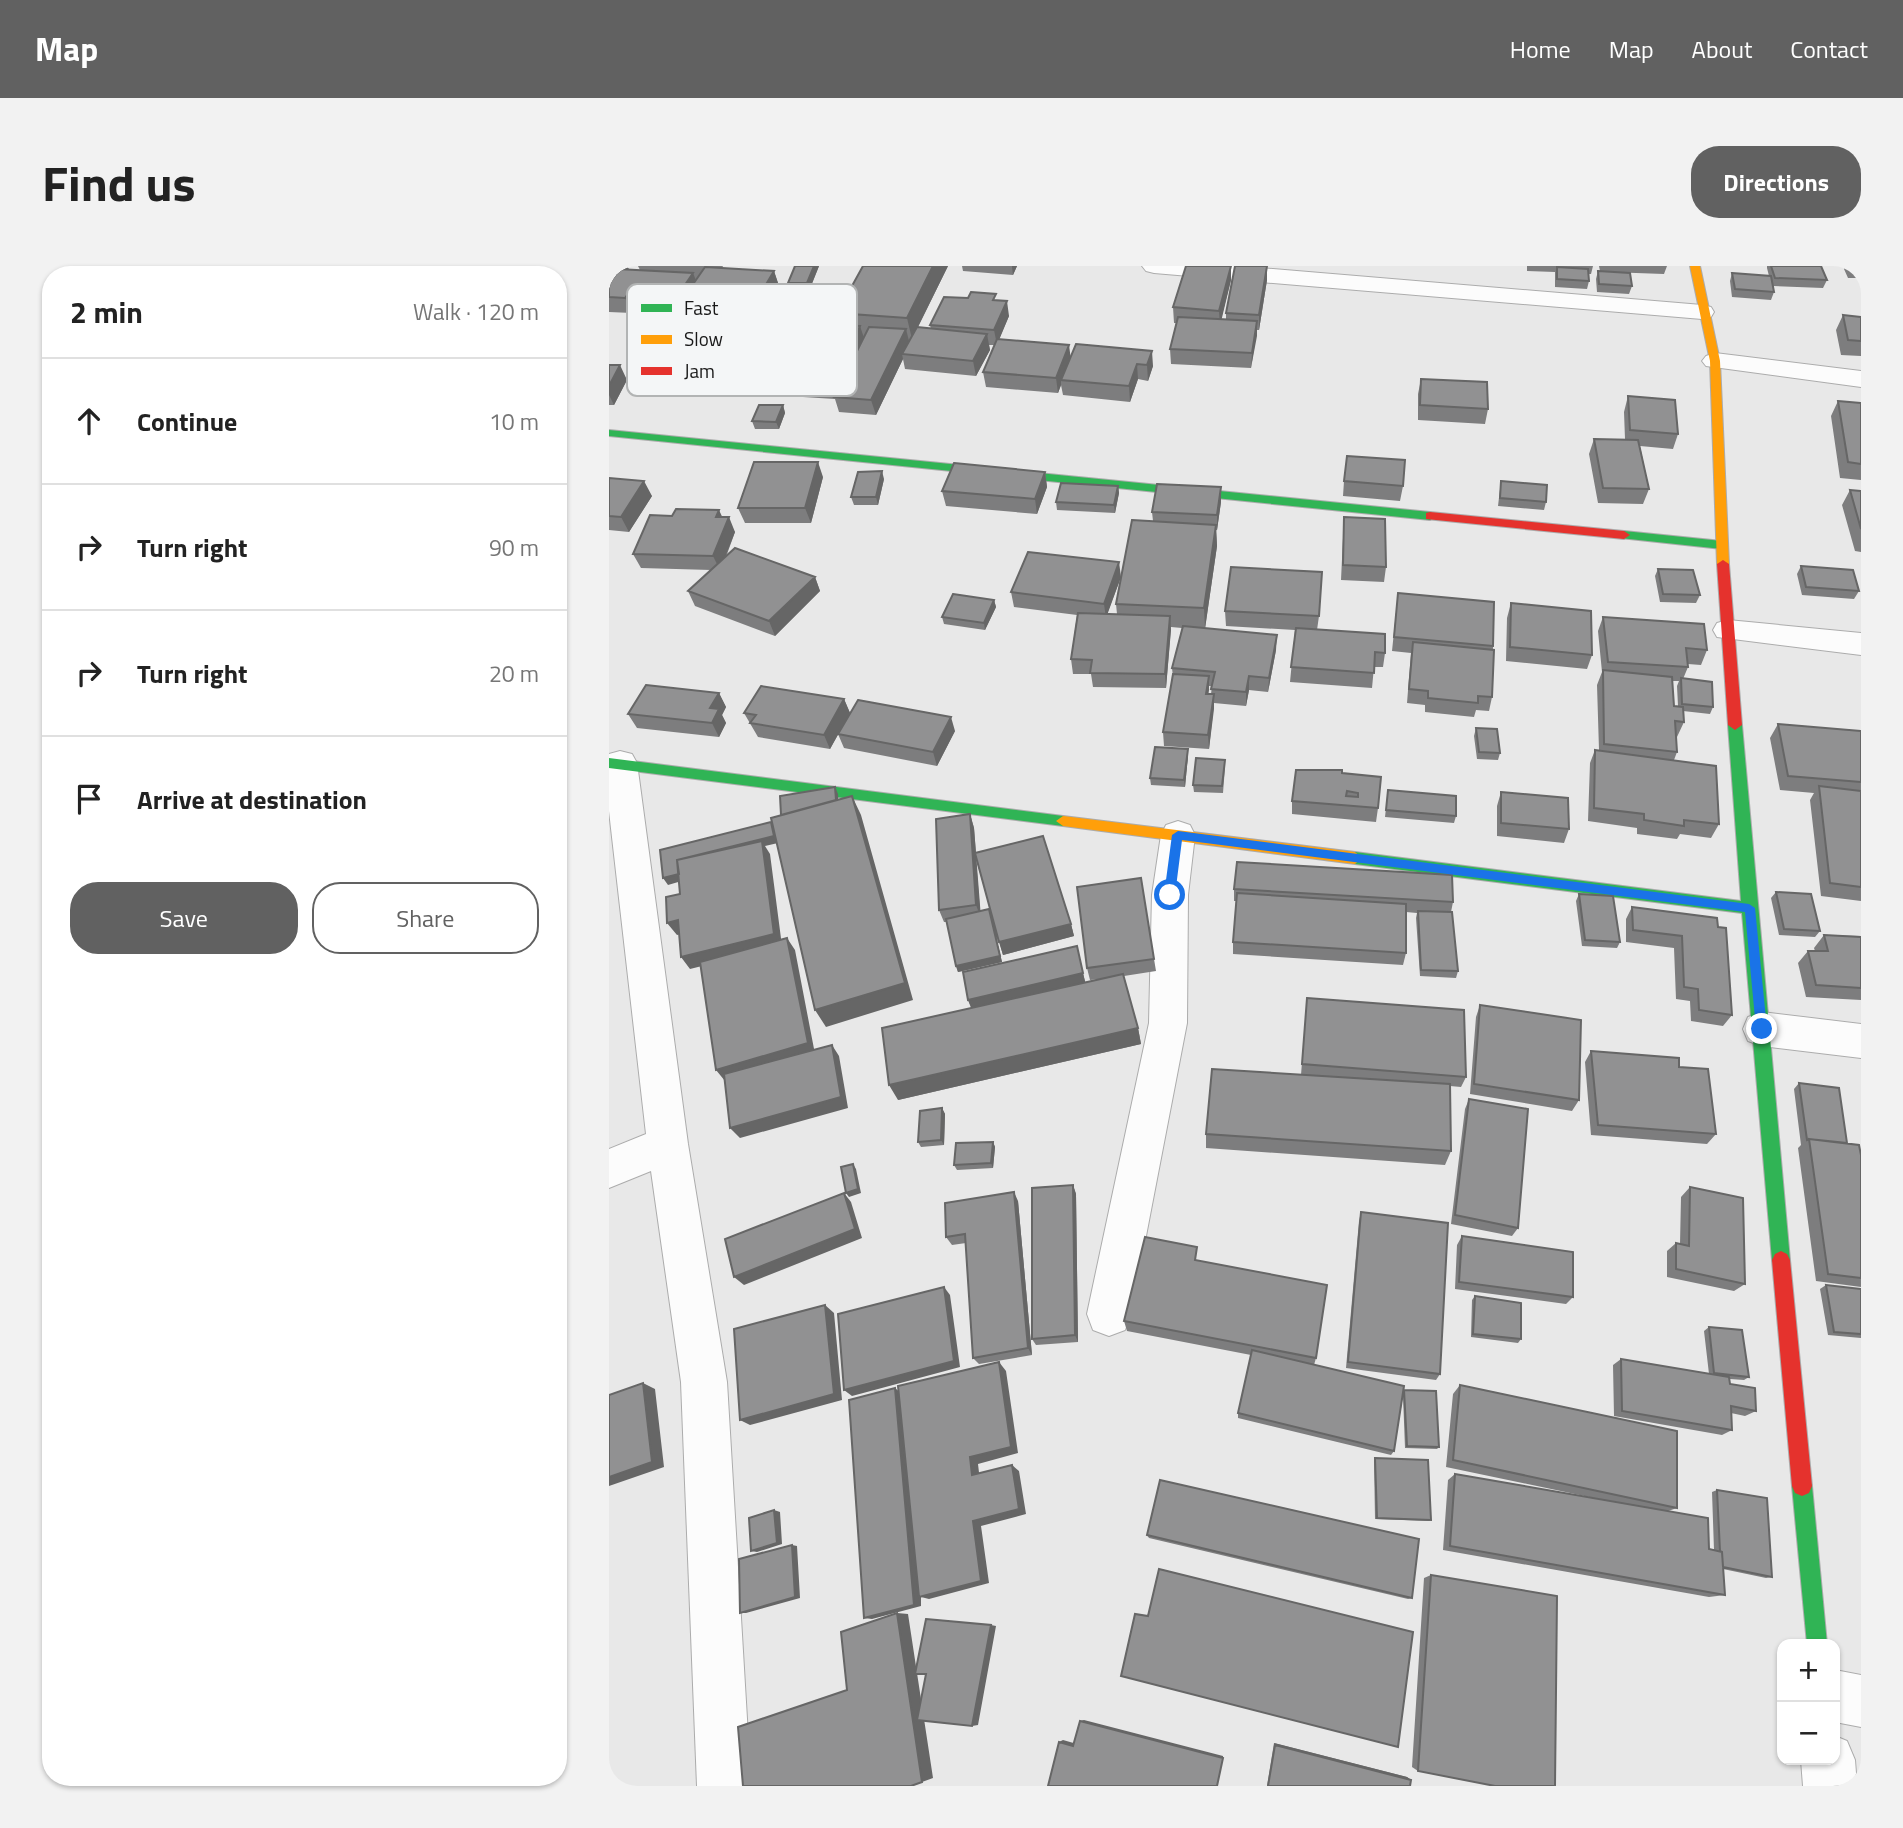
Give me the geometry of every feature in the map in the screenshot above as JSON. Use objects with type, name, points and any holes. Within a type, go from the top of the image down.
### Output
[{"type":"street","points":[[1154,266],[1334,273],[1702,312]]},
{"type":"street","points":[[1695,266],[1702,312],[1715,361],[1722,545],[1749,908],[1817,1639]]},
{"type":"street","points":[[1715,361],[1861,379]]},
{"type":"street","points":[[609,433],[1722,545]]},
{"type":"street","points":[[1728,630],[1861,644]]},
{"type":"street","points":[[724,1786],[704,1382],[614,763],[1749,908]]},
{"type":"street","points":[[1109,1314],[1168,1023],[1170,895],[1178,835]]},
{"type":"street","points":[[1762,1029],[1861,1041]]},
{"type":"street","points":[[609,1169],[668,1144]]},
{"type":"street","points":[[1840,1697],[1861,1701]]},
{"type":"street","points":[[1828,1765],[1830,1786]]},
{"type":"building","points":[[609,266],[617,266],[609,275]]},
{"type":"building","points":[[795,266],[814,266],[807,283],[788,283]]},
{"type":"building","points":[[863,266],[933,266],[907,318],[857,314],[857,284],[853,284]]},
{"type":"building","points":[[1186,266],[1231,266],[1219,311],[1173,307]]},
{"type":"building","points":[[1235,266],[1267,266],[1259,315],[1226,313]]},
{"type":"building","points":[[1771,266],[1821,266],[1827,280],[1775,278]]},
{"type":"building","points":[[1849,266],[1861,266],[1861,270],[1851,270]]},
{"type":"building","points":[[705,267],[774,271],[766,284],[693,284]]},
{"type":"building","points":[[1557,267],[1588,269],[1589,281],[1557,279]]},
{"type":"building","points":[[617,269],[693,273],[686,284],[627,284],[625,298],[609,297],[609,280]]},
{"type":"building","points":[[1598,271],[1630,273],[1632,286],[1599,284]]},
{"type":"building","points":[[1732,273],[1771,276],[1774,292],[1735,289]]},
{"type":"building","points":[[971,292],[996,294],[993,300],[1007,301],[994,330],[930,325],[944,297],[968,298]]},
{"type":"building","points":[[1843,315],[1861,317],[1861,341],[1848,340]]},
{"type":"building","points":[[1178,317],[1257,321],[1252,353],[1170,349]]},
{"type":"building","points":[[869,327],[906,329],[871,400],[834,397],[857,396],[857,351]]},
{"type":"building","points":[[917,327],[987,334],[973,361],[902,354]]},
{"type":"building","points":[[997,339],[1069,345],[1056,378],[983,372]]},
{"type":"building","points":[[1076,344],[1152,351],[1147,365],[1137,364],[1129,386],[1061,380]]},
{"type":"building","points":[[609,365],[620,365],[609,386]]},
{"type":"building","points":[[1421,379],[1487,382],[1488,409],[1420,405]]},
{"type":"building","points":[[1628,396],[1675,400],[1678,434],[1630,430]]},
{"type":"building","points":[[1838,401],[1861,403],[1861,464],[1848,462]]},
{"type":"building","points":[[759,405],[783,405],[776,422],[752,421]]},
{"type":"building","points":[[1594,439],[1638,440],[1649,489],[1603,488]]},
{"type":"building","points":[[1347,456],[1405,460],[1403,486],[1344,481]]},
{"type":"building","points":[[754,462],[818,462],[805,508],[738,508]]},
{"type":"building","points":[[954,463],[1045,472],[1035,499],[942,491]]},
{"type":"building","points":[[882,471],[876,497],[851,497],[858,472]]},
{"type":"building","points":[[609,478],[644,481],[621,517],[609,516]]},
{"type":"building","points":[[1501,481],[1547,485],[1546,502],[1500,498]]},
{"type":"building","points":[[1061,483],[1118,486],[1114,505],[1056,502]]},
{"type":"building","points":[[1157,484],[1221,487],[1217,515],[1152,512]]},
{"type":"building","points":[[1850,490],[1861,491],[1861,529]]},
{"type":"building","points":[[676,509],[719,510],[716,517],[729,517],[713,556],[633,554],[650,515],[672,516]]},
{"type":"building","points":[[1344,517],[1385,519],[1386,567],[1343,565]]},
{"type":"building","points":[[1132,520],[1216,525],[1204,608],[1116,604]]},
{"type":"building","points":[[735,548],[815,577],[769,621],[688,591]]},
{"type":"building","points":[[1028,552],[1119,562],[1104,604],[1011,592]]},
{"type":"building","points":[[1801,566],[1853,570],[1859,591],[1806,587]]},
{"type":"building","points":[[1231,567],[1322,572],[1319,616],[1225,611]]},
{"type":"building","points":[[1658,569],[1693,570],[1700,595],[1663,594]]},
{"type":"building","points":[[1398,593],[1494,602],[1493,646],[1394,637]]},
{"type":"building","points":[[953,594],[994,600],[984,623],[942,617]]},
{"type":"building","points":[[1511,603],[1591,611],[1592,655],[1510,647]]},
{"type":"building","points":[[1078,613],[1170,616],[1165,674],[1090,673],[1092,660],[1071,659]]},
{"type":"building","points":[[1603,617],[1704,624],[1707,650],[1686,648],[1688,667],[1608,662]]},
{"type":"building","points":[[1183,626],[1277,635],[1269,678],[1249,676],[1246,692],[1211,689],[1215,672],[1172,668]]},
{"type":"building","points":[[1296,628],[1385,634],[1385,653],[1375,652],[1374,673],[1291,667]]},
{"type":"building","points":[[1413,642],[1494,650],[1492,697],[1478,696],[1478,703],[1428,698],[1428,691],[1409,689]]},
{"type":"building","points":[[1603,670],[1672,677],[1674,706],[1683,707],[1684,722],[1675,721],[1677,752],[1604,744]]},
{"type":"building","points":[[1173,674],[1209,676],[1206,694],[1214,694],[1208,735],[1163,732]]},
{"type":"building","points":[[1681,678],[1712,682],[1713,707],[1682,704]]},
{"type":"building","points":[[646,685],[719,693],[710,708],[719,709],[712,723],[628,714]]},
{"type":"building","points":[[761,686],[844,699],[824,735],[750,723],[756,715],[744,713]]},
{"type":"building","points":[[858,700],[951,717],[933,752],[838,734]]},
{"type":"building","points":[[1778,724],[1861,731],[1861,782],[1788,776]]},
{"type":"building","points":[[1476,728],[1497,729],[1500,753],[1479,752]]},
{"type":"building","points":[[1155,747],[1188,749],[1184,780],[1150,778]]},
{"type":"building","points":[[1595,750],[1716,766],[1719,824],[1684,820],[1684,826],[1644,820],[1644,814],[1594,808]]},
{"type":"building","points":[[1196,758],[1225,760],[1222,786],[1193,785]]},
{"type":"building","points":[[1296,770],[1342,770],[1342,773],[1381,777],[1378,808],[1292,801]],"holes":[[[1347,791],[1358,793],[1358,797],[1346,796]]]},
{"type":"building","points":[[1819,786],[1861,791],[1861,887],[1830,883]]},
{"type":"building","points":[[835,787],[836,800],[781,815],[780,796]]},
{"type":"building","points":[[1388,790],[1456,796],[1456,816],[1386,810]]},
{"type":"building","points":[[1501,792],[1568,798],[1569,829],[1501,823]]},
{"type":"building","points":[[852,796],[905,983],[815,1010],[771,818]]},
{"type":"building","points":[[970,814],[976,905],[939,910],[936,819]]},
{"type":"building","points":[[771,822],[774,836],[677,860],[679,874],[663,878],[660,850]]},
{"type":"building","points":[[1043,836],[1071,924],[999,942],[975,853]]},
{"type":"building","points":[[762,841],[774,934],[681,957],[678,920],[667,923],[666,897],[680,894],[677,860]]},
{"type":"building","points":[[1237,862],[1452,875],[1453,902],[1234,889]]},
{"type":"building","points":[[1141,878],[1154,959],[1087,968],[1077,887]]},
{"type":"building","points":[[1776,892],[1811,894],[1820,931],[1784,929]]},
{"type":"building","points":[[1237,893],[1406,904],[1406,953],[1233,942]]},
{"type":"building","points":[[1579,894],[1613,896],[1620,942],[1585,940]]},
{"type":"building","points":[[1632,907],[1717,918],[1718,927],[1726,928],[1732,1015],[1699,1010],[1698,989],[1684,987],[1682,936],[1633,930]]},
{"type":"building","points":[[989,909],[1000,956],[956,966],[946,919]]},
{"type":"building","points":[[1418,911],[1452,912],[1458,971],[1421,970]]},
{"type":"building","points":[[1824,935],[1861,937],[1861,988],[1816,985],[1808,951],[1828,951]]},
{"type":"building","points":[[787,938],[808,1043],[716,1070],[700,962]]},
{"type":"building","points":[[1077,946],[1083,973],[968,1000],[963,972]]},
{"type":"building","points":[[1123,974],[1138,1028],[889,1085],[882,1028]]},
{"type":"building","points":[[1307,998],[1464,1010],[1466,1077],[1302,1064]]},
{"type":"building","points":[[1480,1005],[1581,1020],[1579,1100],[1474,1084]]},
{"type":"building","points":[[832,1045],[841,1097],[730,1128],[724,1074]]},
{"type":"building","points":[[1591,1051],[1679,1058],[1679,1067],[1708,1069],[1716,1134],[1598,1125]]},
{"type":"building","points":[[1212,1069],[1450,1084],[1451,1151],[1206,1134]]},
{"type":"building","points":[[1799,1083],[1839,1088],[1847,1143],[1807,1140]]},
{"type":"building","points":[[1469,1099],[1528,1109],[1518,1228],[1455,1215]]},
{"type":"building","points":[[942,1108],[941,1140],[918,1142],[920,1111]]},
{"type":"building","points":[[1809,1139],[1859,1145],[1861,1278],[1828,1274]]},
{"type":"building","points":[[993,1142],[991,1163],[954,1165],[956,1143]]},
{"type":"building","points":[[853,1164],[858,1189],[846,1193],[841,1167]]},
{"type":"building","points":[[1073,1185],[1075,1335],[1032,1339],[1032,1188]]},
{"type":"building","points":[[1690,1187],[1743,1198],[1745,1284],[1676,1269],[1676,1243],[1689,1246]]},
{"type":"building","points":[[1014,1192],[1028,1348],[973,1358],[965,1234],[946,1237],[945,1203]]},
{"type":"building","points":[[844,1193],[855,1229],[734,1277],[725,1239]]},
{"type":"building","points":[[1361,1212],[1448,1223],[1440,1374],[1348,1362]]},
{"type":"building","points":[[1462,1236],[1573,1252],[1573,1297],[1459,1282]]},
{"type":"building","points":[[1145,1237],[1197,1247],[1195,1260],[1327,1285],[1316,1358],[1124,1321]]},
{"type":"building","points":[[1826,1285],[1861,1289],[1861,1334],[1834,1332]]},
{"type":"building","points":[[944,1287],[954,1361],[844,1390],[838,1314]]},
{"type":"building","points":[[1475,1296],[1521,1303],[1521,1339],[1473,1334]]},
{"type":"building","points":[[825,1305],[834,1394],[740,1420],[734,1329]]},
{"type":"building","points":[[1709,1327],[1742,1330],[1749,1377],[1714,1373]]},
{"type":"building","points":[[1252,1350],[1404,1386],[1394,1451],[1238,1413]]},
{"type":"building","points":[[1621,1359],[1729,1377],[1730,1384],[1755,1388],[1756,1411],[1731,1406],[1732,1430],[1622,1411]]},
{"type":"building","points":[[999,1362],[1011,1447],[970,1457],[972,1475],[1012,1465],[1019,1509],[973,1521],[981,1581],[919,1597],[898,1386]]},
{"type":"building","points":[[643,1383],[652,1462],[609,1477],[609,1395]]},
{"type":"building","points":[[1460,1385],[1677,1431],[1677,1508],[1453,1460]]},
{"type":"building","points":[[895,1388],[914,1605],[864,1618],[849,1400]]},
{"type":"building","points":[[1404,1390],[1436,1391],[1439,1447],[1407,1446]]},
{"type":"building","points":[[1375,1458],[1428,1460],[1431,1520],[1377,1518]]},
{"type":"building","points":[[1455,1474],[1708,1518],[1709,1549],[1722,1552],[1725,1595],[1450,1546]]},
{"type":"building","points":[[1160,1480],[1419,1539],[1412,1598],[1147,1535]]},
{"type":"building","points":[[1717,1490],[1767,1498],[1772,1577],[1723,1567]]},
{"type":"building","points":[[774,1510],[777,1543],[751,1551],[749,1518]]},
{"type":"building","points":[[792,1545],[795,1597],[740,1613],[739,1559]]},
{"type":"building","points":[[1159,1569],[1413,1632],[1398,1747],[1121,1676],[1135,1614],[1148,1616]]},
{"type":"building","points":[[1431,1575],[1557,1596],[1555,1786],[1495,1786],[1418,1771]]},
{"type":"building","points":[[897,1613],[922,1782],[911,1786],[743,1786],[738,1727],[847,1690],[841,1632]]},
{"type":"building","points":[[926,1619],[991,1625],[972,1726],[917,1720],[926,1674],[915,1674]]},
{"type":"building","points":[[1080,1721],[1223,1758],[1217,1786],[1048,1786],[1059,1742],[1073,1746]]},
{"type":"building","points":[[1275,1745],[1411,1780],[1410,1786],[1268,1786]]},
{"type":"traffic: fast","points":[[609,433],[1430,516]]},
{"type":"traffic: fast","points":[[1624,535],[1722,545]]},
{"type":"traffic: fast","points":[[1735,725],[1781,1260]]},
{"type":"traffic: fast","points":[[609,763],[1063,821]]},
{"type":"traffic: fast","points":[[1355,858],[1749,908]]},
{"type":"traffic: fast","points":[[1802,1486],[1817,1639]]},
{"type":"traffic: slow","points":[[1695,266],[1715,361],[1723,564]]},
{"type":"traffic: slow","points":[[1063,821],[1355,858]]},
{"type":"traffic: jam","points":[[1430,516],[1624,535]]},
{"type":"traffic: jam","points":[[1723,564],[1735,725]]},
{"type":"traffic: jam","points":[[1781,1260],[1802,1486]]},
{"type":"route","points":[[1170,895],[1178,835],[1749,908],[1762,1029]]}]
